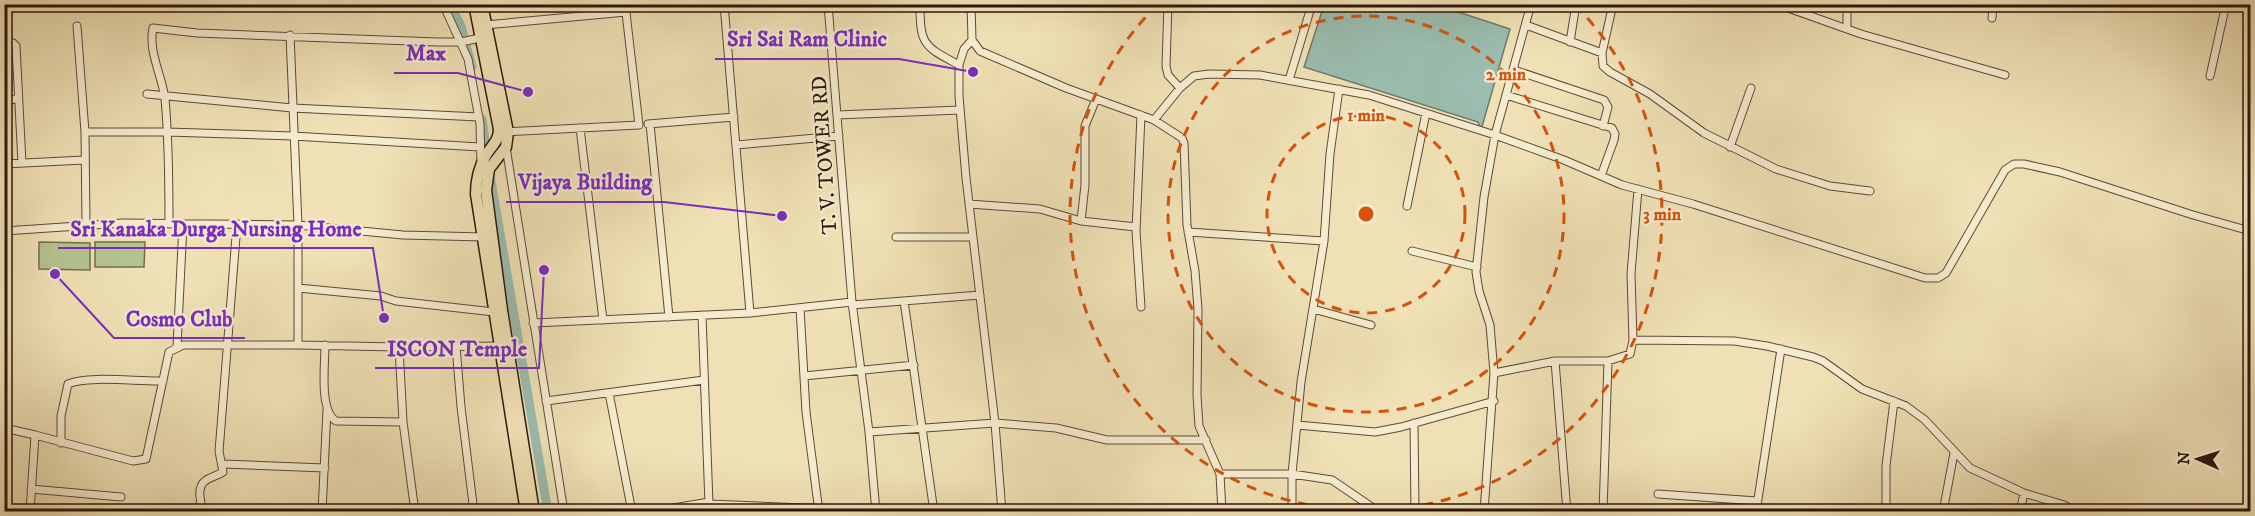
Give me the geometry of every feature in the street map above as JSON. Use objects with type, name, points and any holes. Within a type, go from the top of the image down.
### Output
[{"type":"main road","points":[[474,4],[478,38],[502,141]]},
{"type":"main road","points":[[482,4],[502,141],[485,167],[476,194],[488,237],[502,310],[526,512]]},
{"type":"main road","points":[[485,167],[483,151],[502,141]]},
{"type":"main road","points":[[488,237],[494,312],[505,346],[534,512]]},
{"type":"street","points":[[85,132],[293,136],[483,151],[468,59],[463,42],[443,4]]},
{"type":"street","points":[[724,4],[750,313]]},
{"type":"street","name":"T. V. TOWER RD","points":[[828,4],[852,304],[869,432],[876,511]]},
{"type":"street","points":[[920,4],[920,28],[923,40],[931,49],[959,65]]},
{"type":"street","points":[[971,4],[972,40],[980,51],[999,61],[1154,120],[1182,138],[1188,232],[1198,309],[1198,426],[1220,474],[1222,512]]},
{"type":"street","points":[[1168,4],[1166,66],[1168,75],[1180,88]]},
{"type":"street","points":[[1289,80],[1312,4]]},
{"type":"street","points":[[1484,512],[1494,401],[1494,373],[1490,325],[1479,291],[1477,267],[1484,197],[1495,135],[1531,4]]},
{"type":"street","points":[[1570,42],[1576,4]]},
{"type":"street","points":[[1613,4],[1602,53],[1603,66],[1610,72],[1650,94],[1704,133],[1776,169],[1830,186],[1870,191]]},
{"type":"street","points":[[1777,4],[1847,29],[2005,75]]},
{"type":"street","points":[[1847,4],[1847,29]]},
{"type":"street","points":[[1992,18],[1993,4]]},
{"type":"street","points":[[2210,76],[2226,4]]},
{"type":"street","points":[[485,26],[625,8],[639,125]]},
{"type":"street","points":[[1526,25],[1602,53]]},
{"type":"street","points":[[76,26],[85,132],[86,225]]},
{"type":"street","points":[[169,224],[165,97],[150,40],[153,28],[197,33],[463,42],[478,38]]},
{"type":"street","points":[[290,35],[298,225],[298,345]]},
{"type":"street","points":[[972,40],[964,49],[959,65],[960,110],[995,423],[1002,512]]},
{"type":"street","points":[[4,43],[13,43],[16,46],[21,163]]},
{"type":"street","points":[[1514,70],[1604,100],[1608,107],[1604,126]]},
{"type":"street","points":[[1154,120],[1180,88],[1194,76],[1209,74],[1260,75],[1369,95],[1495,135],[1638,189],[1693,204],[1925,278],[1938,278],[1946,273],[2005,170],[2014,164],[2060,172],[2250,231]]},
{"type":"street","points":[[2247,104],[2250,85]]},
{"type":"street","points":[[1730,147],[1751,88]]},
{"type":"street","points":[[1292,512],[1292,474],[1297,425],[1324,241],[1330,154],[1339,89]]},
{"type":"street","points":[[147,94],[292,108],[479,117]]},
{"type":"street","points":[[1506,95],[1612,129],[1615,134],[1601,176]]},
{"type":"street","points":[[4,100],[18,99]]},
{"type":"street","points":[[1081,221],[1085,185],[1085,126],[1096,99]]},
{"type":"street","points":[[837,115],[960,110]]},
{"type":"street","points":[[1407,206],[1426,113]]},
{"type":"street","points":[[1142,115],[1136,227],[1142,307]]},
{"type":"street","points":[[564,512],[502,141],[580,128],[734,117]]},
{"type":"street","points":[[650,124],[669,317]]},
{"type":"street","points":[[580,128],[603,320]]},
{"type":"street","points":[[736,145],[839,136]]},
{"type":"street","points":[[4,164],[84,160]]},
{"type":"street","points":[[1494,373],[1555,361],[1608,362],[1630,354],[1633,340],[1631,274],[1638,189]]},
{"type":"street","points":[[969,204],[1040,209],[1081,221],[1136,227]]},
{"type":"street","points":[[4,231],[123,223],[237,224],[298,225],[403,235],[488,237]]},
{"type":"street","points":[[177,347],[183,224]]},
{"type":"street","points":[[203,512],[201,486],[205,481],[223,472],[219,451],[237,224]]},
{"type":"street","points":[[1188,232],[1324,241]]},
{"type":"street","points":[[896,237],[973,237]]},
{"type":"street","points":[[1412,251],[1477,267]]},
{"type":"street","points":[[298,288],[381,296],[396,301],[494,312]]},
{"type":"street","points":[[533,324],[750,313],[980,295]]},
{"type":"street","points":[[904,302],[934,512]]},
{"type":"street","points":[[800,308],[806,412],[819,510]]},
{"type":"street","points":[[1313,309],[1371,326]]},
{"type":"street","points":[[702,315],[710,506]]},
{"type":"street","points":[[1633,340],[1734,341],[1781,349],[1823,361],[1862,389],[1906,406],[1925,420],[1970,468],[2024,493],[2076,512]]},
{"type":"street","points":[[4,428],[133,460],[146,459],[169,352],[183,345],[505,346]]},
{"type":"street","points":[[322,512],[327,410],[325,345]]},
{"type":"street","points":[[456,346],[474,512]]},
{"type":"street","points":[[399,347],[403,422],[415,512]]},
{"type":"street","points":[[1756,512],[1781,349]]},
{"type":"street","points":[[1555,361],[1567,512]]},
{"type":"street","points":[[1603,512],[1608,362]]},
{"type":"street","points":[[804,376],[914,366]]},
{"type":"street","points":[[61,443],[61,416],[68,384],[92,379],[164,381]]},
{"type":"street","points":[[546,401],[705,380]]},
{"type":"street","points":[[609,393],[632,512]]},
{"type":"street","points":[[1297,425],[1375,432],[1494,401]]},
{"type":"street","points":[[1886,512],[1886,466],[1894,401]]},
{"type":"street","points":[[327,410],[336,421],[403,422]]},
{"type":"street","points":[[869,432],[995,423],[1056,428],[1107,440],[1206,440]]},
{"type":"street","points":[[1414,423],[1415,512]]},
{"type":"street","points":[[30,512],[35,435]]},
{"type":"street","points":[[1943,512],[1954,453]]},
{"type":"street","points":[[223,464],[325,468]]},
{"type":"street","points":[[1220,474],[1292,474],[1332,480],[1379,512]]},
{"type":"street","points":[[31,489],[121,497]]},
{"type":"street","points":[[2020,512],[2024,493]]},
{"type":"street","points":[[1658,494],[1757,501]]},
{"type":"street","points":[[650,512],[710,506],[876,511]]},
{"type":"green space","points":[[39,242],[90,243],[90,270],[39,269]]},
{"type":"green space","points":[[95,242],[145,242],[144,267],[95,267]]},
{"type":"shaded area","points":[[1324,5],[1437,5],[1510,29],[1481,130],[1478,122],[1304,67]]},
{"type":"waterway","points":[[450,4],[461,26],[472,67]]},
{"type":"waterway","points":[[482,119],[487,155]]},
{"type":"waterway","points":[[490,175],[548,512]]},
{"type":"place","name":"Sri Sai Ram Clinic","points":[[973,72]]},
{"type":"place","name":"Max","points":[[528,92]]},
{"type":"place","name":"Vijaya Building","points":[[782,216]]},
{"type":"place","name":"ISCON Temple","points":[[544,270]]},
{"type":"place","name":"Cosmo Club","points":[[55,274]]},
{"type":"place","name":"Sri Kanaka Durga Nursing Home","points":[[384,318]]}]
